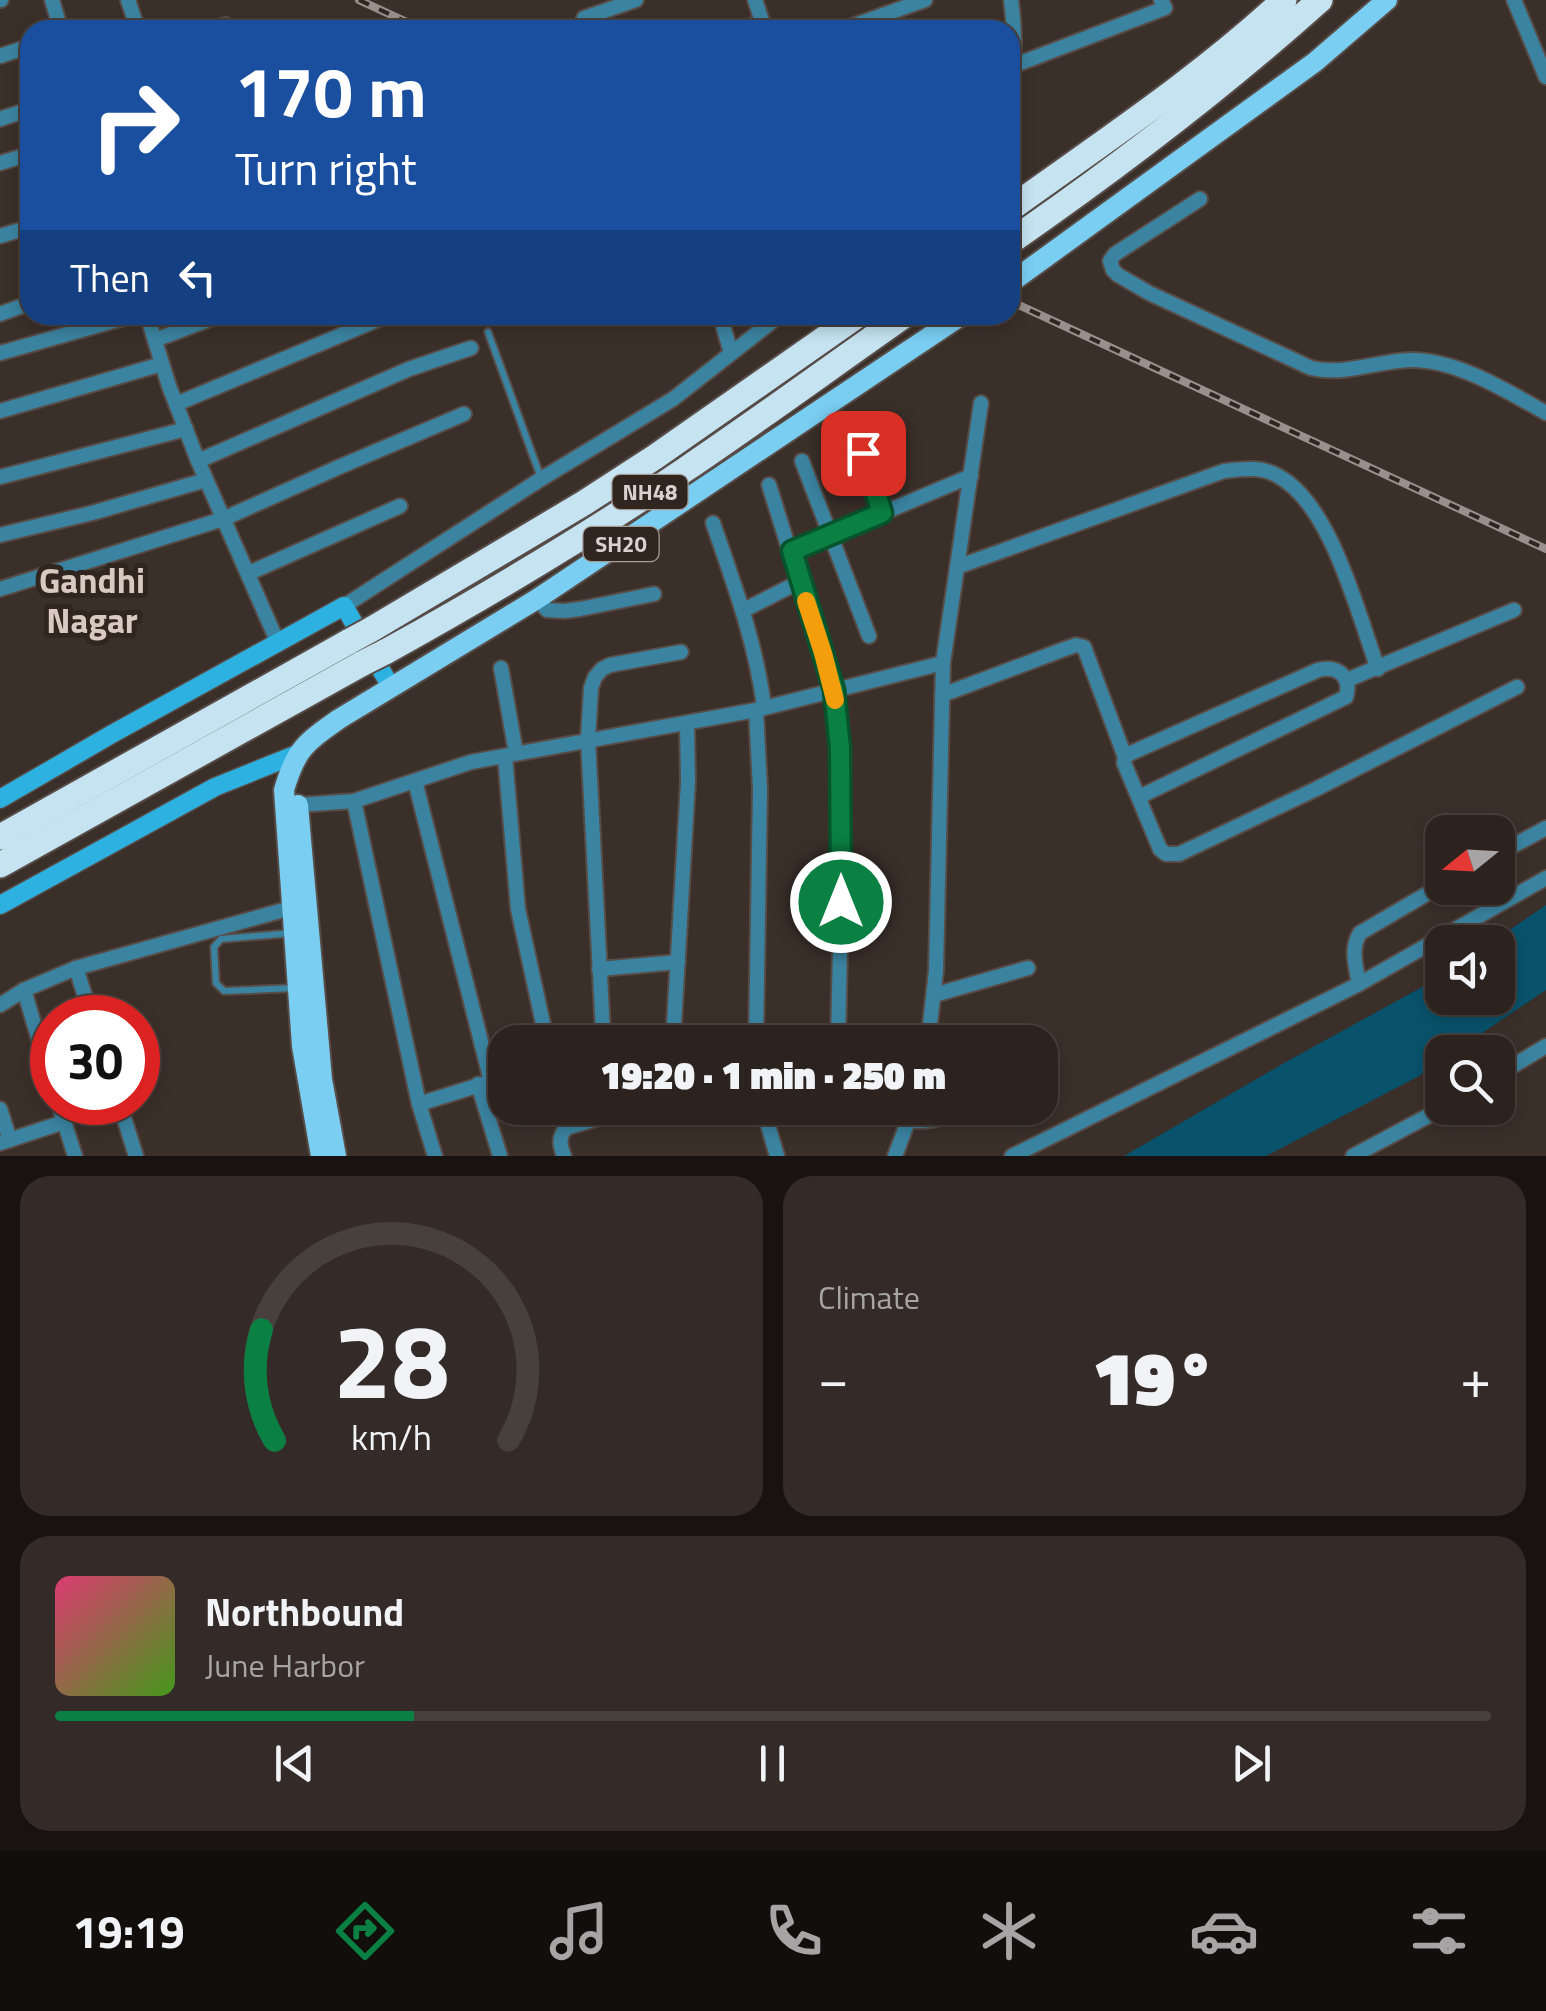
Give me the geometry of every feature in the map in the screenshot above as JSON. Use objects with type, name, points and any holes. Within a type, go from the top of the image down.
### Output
[{"type":"highway","points":[[1020,202],[1194,76],[1284,0]]},
{"type":"highway","points":[[1020,235],[1169,128],[1320,0]]},
{"type":"highway","name":"NH48","points":[[0,865],[368,646],[655,457],[844,325]]},
{"type":"highway","name":"NH48","points":[[0,837],[368,646],[459,611],[685,469],[891,325]]},
{"type":"main road","points":[[1020,276],[1314,62],[1387,0]]},
{"type":"main road","name":"SH20","points":[[294,759],[326,728],[537,599],[948,325]]},
{"type":"main road","points":[[294,759],[322,1079],[336,1156]]},
{"type":"main road","points":[[294,759],[284,790],[291,908],[302,1046],[321,1156]]},
{"type":"street","points":[[128,0],[135,20]]},
{"type":"street","points":[[584,18],[636,0]]},
{"type":"street","points":[[869,20],[925,0]]},
{"type":"street","points":[[1020,63],[1165,8],[1162,0]]},
{"type":"street","points":[[1514,0],[1546,76]]},
{"type":"street","points":[[1200,199],[1115,254],[1110,262],[1112,270],[1149,293],[1311,368],[1338,372],[1427,360],[1488,381],[1546,413]]},
{"type":"street","points":[[0,353],[99,325]]},
{"type":"street","points":[[150,325],[206,480],[278,643]]},
{"type":"street","points":[[155,340],[195,325]]},
{"type":"street","points":[[176,404],[364,325]]},
{"type":"street","points":[[723,325],[731,353]]},
{"type":"street","points":[[0,799],[344,606],[673,399],[767,325]]},
{"type":"street","points":[[198,460],[408,369],[471,348]]},
{"type":"street","points":[[0,411],[162,364]]},
{"type":"street","points":[[930,1025],[936,970],[943,662],[980,403]]},
{"type":"street","points":[[0,588],[223,519],[464,414]]},
{"type":"street","points":[[854,427],[882,513]]},
{"type":"street","points":[[0,477],[186,429]]},
{"type":"street","points":[[802,461],[869,636]]},
{"type":"street","points":[[957,567],[1224,471],[1250,468],[1276,474],[1299,491],[1313,508],[1334,547],[1378,669]]},
{"type":"street","points":[[792,551],[970,476]]},
{"type":"street","points":[[0,534],[92,513],[206,480]]},
{"type":"street","points":[[769,485],[834,690],[840,748],[838,1025]]},
{"type":"street","points":[[249,573],[400,506]]},
{"type":"street","points":[[713,523],[744,610],[760,672],[756,1025]]},
{"type":"street","points":[[744,610],[799,582]]},
{"type":"street","points":[[537,599],[546,610],[564,611],[654,594]]},
{"type":"street","points":[[344,606],[391,688]]},
{"type":"street","points":[[1348,680],[1514,610]]},
{"type":"street","points":[[942,695],[1076,645],[1084,647],[1124,763],[1160,848],[1166,854],[1179,854],[1517,688]]},
{"type":"street","points":[[602,1025],[588,739],[591,688],[595,677],[610,665],[681,652]]},
{"type":"street","points":[[298,805],[354,801],[471,762],[760,708],[943,662]]},
{"type":"street","points":[[501,668],[518,909],[543,1025]]},
{"type":"street","points":[[1125,757],[1318,670],[1337,670],[1348,680],[1348,691],[1340,701],[1138,798]]},
{"type":"street","points":[[674,1025],[688,782],[686,723]]},
{"type":"street","points":[[0,904],[215,787],[294,759]]},
{"type":"street","points":[[415,781],[488,1069]]},
{"type":"street","points":[[354,801],[418,1104],[435,1156]]},
{"type":"street","points":[[1515,845],[1546,828]]},
{"type":"street","points":[[1012,1156],[1359,984],[1546,878]]},
{"type":"street","points":[[1359,984],[1354,950],[1360,932],[1425,895]]},
{"type":"street","points":[[0,1005],[76,968],[291,908]]},
{"type":"street","points":[[598,969],[678,962]]},
{"type":"street","points":[[76,968],[85,995]]},
{"type":"street","points":[[934,996],[1028,968]]},
{"type":"street","points":[[24,990],[30,1010]]},
{"type":"street","points":[[1515,1065],[1546,1046]]},
{"type":"street","points":[[418,1104],[488,1082]]},
{"type":"street","points":[[0,1109],[5,1142],[55,1125]]},
{"type":"street","points":[[1353,1156],[1425,1118]]},
{"type":"street","points":[[65,1125],[75,1156]]},
{"type":"street","points":[[126,1125],[136,1156]]},
{"type":"street","points":[[496,1125],[500,1156]]},
{"type":"street","points":[[564,1156],[560,1135],[576,1125]]},
{"type":"street","points":[[768,1125],[778,1156]]},
{"type":"street","points":[[894,1156],[908,1125]]},
{"type":"lane","points":[[488,332],[541,480]]},
{"type":"lane","points":[[293,933],[221,940],[214,948],[216,983],[224,991],[297,988]]},
{"type":"water","points":[[1546,905],[1546,990],[1515,1011],[1515,926]]},
{"type":"water","points":[[1425,985],[1425,1015],[1509,1015],[1479,1035],[1425,1035],[1425,1072],[1266,1156],[1124,1156]]},
{"type":"railway","points":[[359,0],[402,20]]},
{"type":"railway","points":[[1020,306],[1546,549]]},
{"type":"slow traffic","points":[[806,601],[835,700]]},
{"type":"district","name":"Gandhi Nagar","points":[[92,600]]},
{"type":"route","points":[[841,902],[840,748],[834,690],[792,551],[882,513],[863,453]]}]
